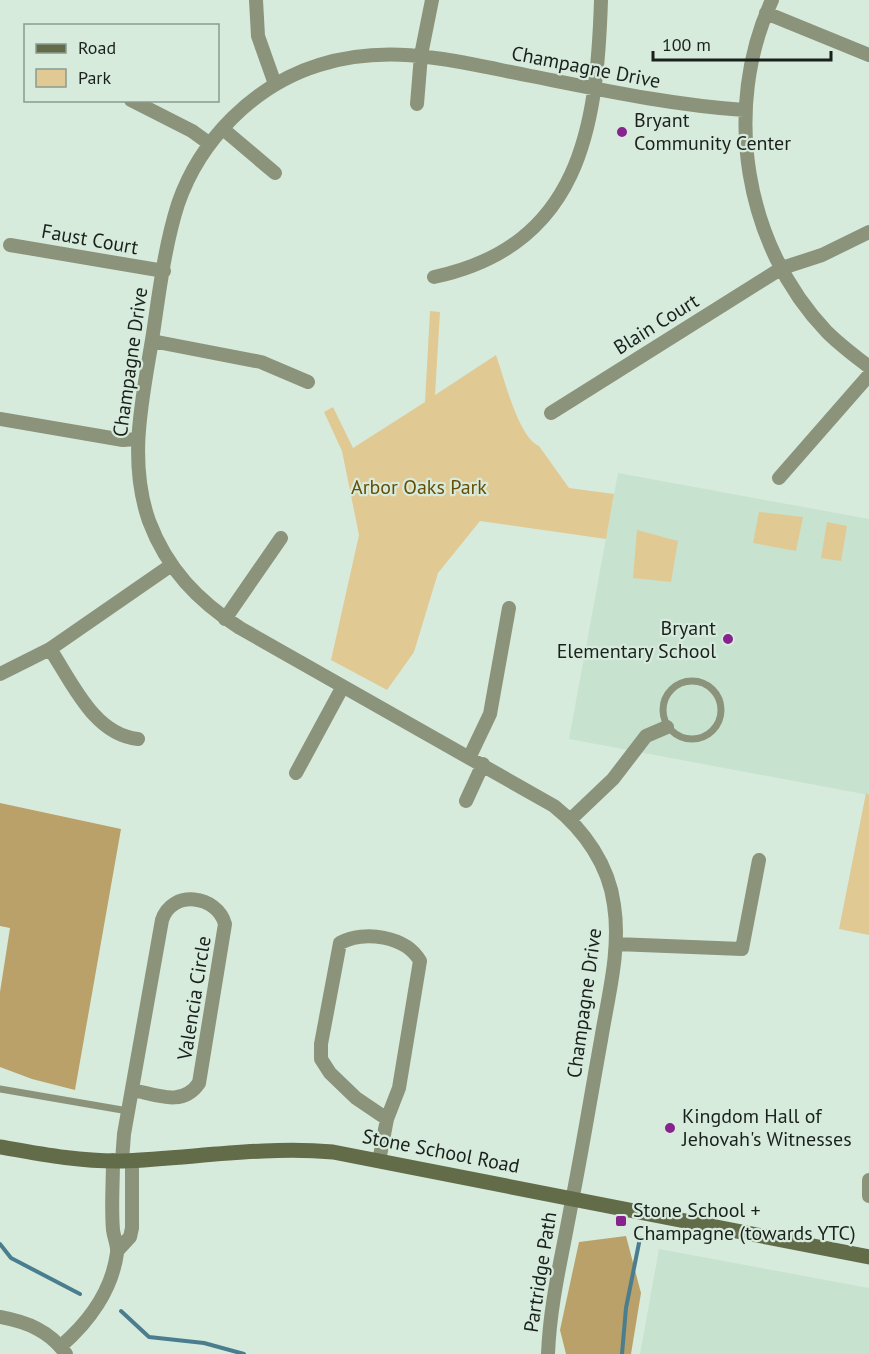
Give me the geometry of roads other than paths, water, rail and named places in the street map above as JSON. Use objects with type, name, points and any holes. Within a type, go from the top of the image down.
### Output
[{"type":"main road","name":"Stone School Road","points":[[0,1146],[68,1158],[122,1160],[280,1149],[333,1152],[573,1197],[869,1257]]},
{"type":"street","points":[[256,0],[258,36],[275,84]]},
{"type":"street","points":[[417,104],[421,55],[432,0]]},
{"type":"street","points":[[434,277],[483,264],[506,251],[545,218],[564,190],[576,167],[594,89],[601,29],[601,0]]},
{"type":"street","points":[[869,55],[769,6],[753,49],[744,110],[745,139],[752,184],[766,232],[783,268],[826,331],[869,367]]},
{"type":"street","name":"Champagne Drive","points":[[573,1197],[616,944],[614,903],[608,879],[585,836],[571,819],[534,793],[470,756],[342,688],[225,619],[201,600],[170,566],[145,506],[140,479],[137,439],[152,341],[179,203],[191,175],[210,144],[240,110],[275,84],[296,72],[346,58],[377,53],[421,55],[675,105],[744,110]]},
{"type":"street","points":[[135,102],[192,131],[210,144]]},
{"type":"street","points":[[223,129],[275,173]]},
{"type":"street","name":"Blain Court","points":[[551,413],[783,268],[822,255],[869,232]]},
{"type":"street","name":"Faust Court","points":[[10,245],[164,271]]},
{"type":"street","points":[[152,341],[261,362],[308,382]]},
{"type":"street","points":[[779,478],[869,375]]},
{"type":"street","points":[[0,419],[123,440],[137,439]]},
{"type":"street","points":[[225,619],[281,538]]},
{"type":"street","points":[[0,674],[50,649],[170,566]]},
{"type":"street","points":[[470,756],[490,714],[509,608]]},
{"type":"street","points":[[50,649],[90,710],[104,725],[118,734],[138,739]]},
{"type":"street","points":[[296,773],[342,688]]},
{"type":"street","points":[[571,819],[613,779],[646,736],[667,727]]},
{"type":"street","points":[[466,801],[483,764]]},
{"type":"street","points":[[616,944],[742,949],[759,860]]},
{"type":"street","name":"Valencia Circle","points":[[122,1160],[128,1111],[165,911],[169,905],[183,900],[210,904],[222,914],[224,933],[200,1083],[194,1091],[178,1099],[133,1090]]},
{"type":"street","points":[[379,1161],[387,1119],[399,1088],[420,962],[415,952],[405,945],[365,936],[352,936],[340,943],[321,1044],[321,1059],[339,1082],[387,1119]]},
{"type":"street","points":[[118,1250],[130,1236],[132,1228],[122,1160]]},
{"type":"street","points":[[0,1317],[25,1322],[44,1331],[64,1350],[95,1309],[111,1280],[118,1250],[113,1228],[122,1160]]},
{"type":"street","points":[[869,1180],[869,1196]]},
{"type":"street","name":"Partridge Path","points":[[548,1354],[554,1285],[573,1197]]},
{"type":"lane","points":[[688,681],[700,682],[718,697],[720,718],[708,735],[698,739],[686,739],[675,735],[667,727],[663,716],[663,704],[668,693],[677,685],[688,681]]},
{"type":"lane","points":[[0,1089],[128,1111]]},
{"type":"waterway","points":[[622,1354],[626,1308],[640,1238]]},
{"type":"waterway","points":[[0,1244],[11,1258],[80,1294]]},
{"type":"waterway","points":[[121,1311],[149,1337],[204,1343],[244,1354]]},
{"type":"place","name":"Bryant Community Center","points":[[622,132]]},
{"type":"place","name":"Bryant Elementary School","points":[[728,639]]},
{"type":"place","name":"Kingdom Hall of Jehovah's Witnesses","points":[[670,1128]]},
{"type":"place","name":"Stone School + Champagne (towards YTC)","points":[[621,1221]]},
{"type":"park label","name":"Arbor Oaks Park","points":[[419,487]]}]
